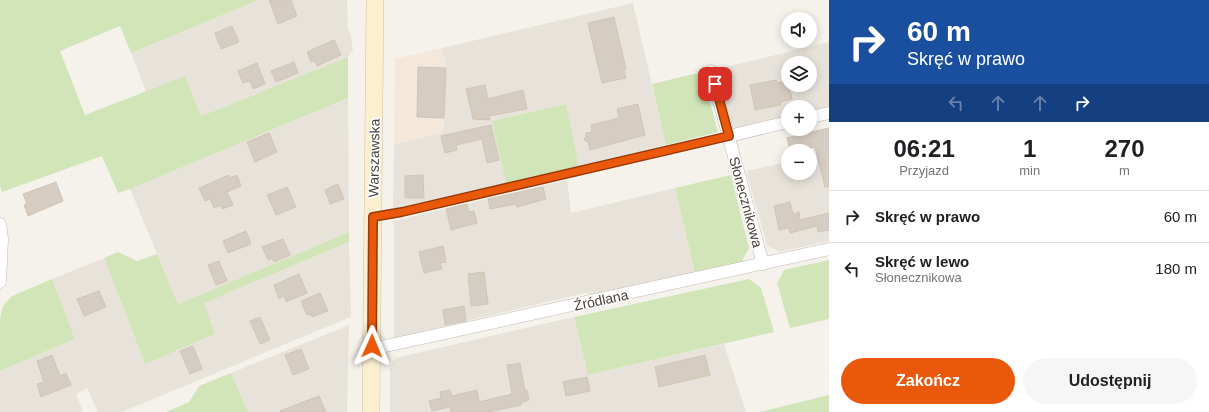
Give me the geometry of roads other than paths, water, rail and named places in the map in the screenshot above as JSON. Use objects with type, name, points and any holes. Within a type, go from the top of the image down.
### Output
[{"type":"main road","name":"Warszawska","points":[[370,412],[375,0]]},
{"type":"street","name":"Słonecznikowa","points":[[711,70],[763,264]]},
{"type":"street","points":[[817,116],[829,113]]},
{"type":"street","points":[[729,136],[781,124]]},
{"type":"street","points":[[0,224],[2,239],[0,282]]},
{"type":"street","name":"Źródlana","points":[[372,346],[381,347],[829,249]]},
{"type":"lane","points":[[373,217],[403,212],[729,136]]}]
